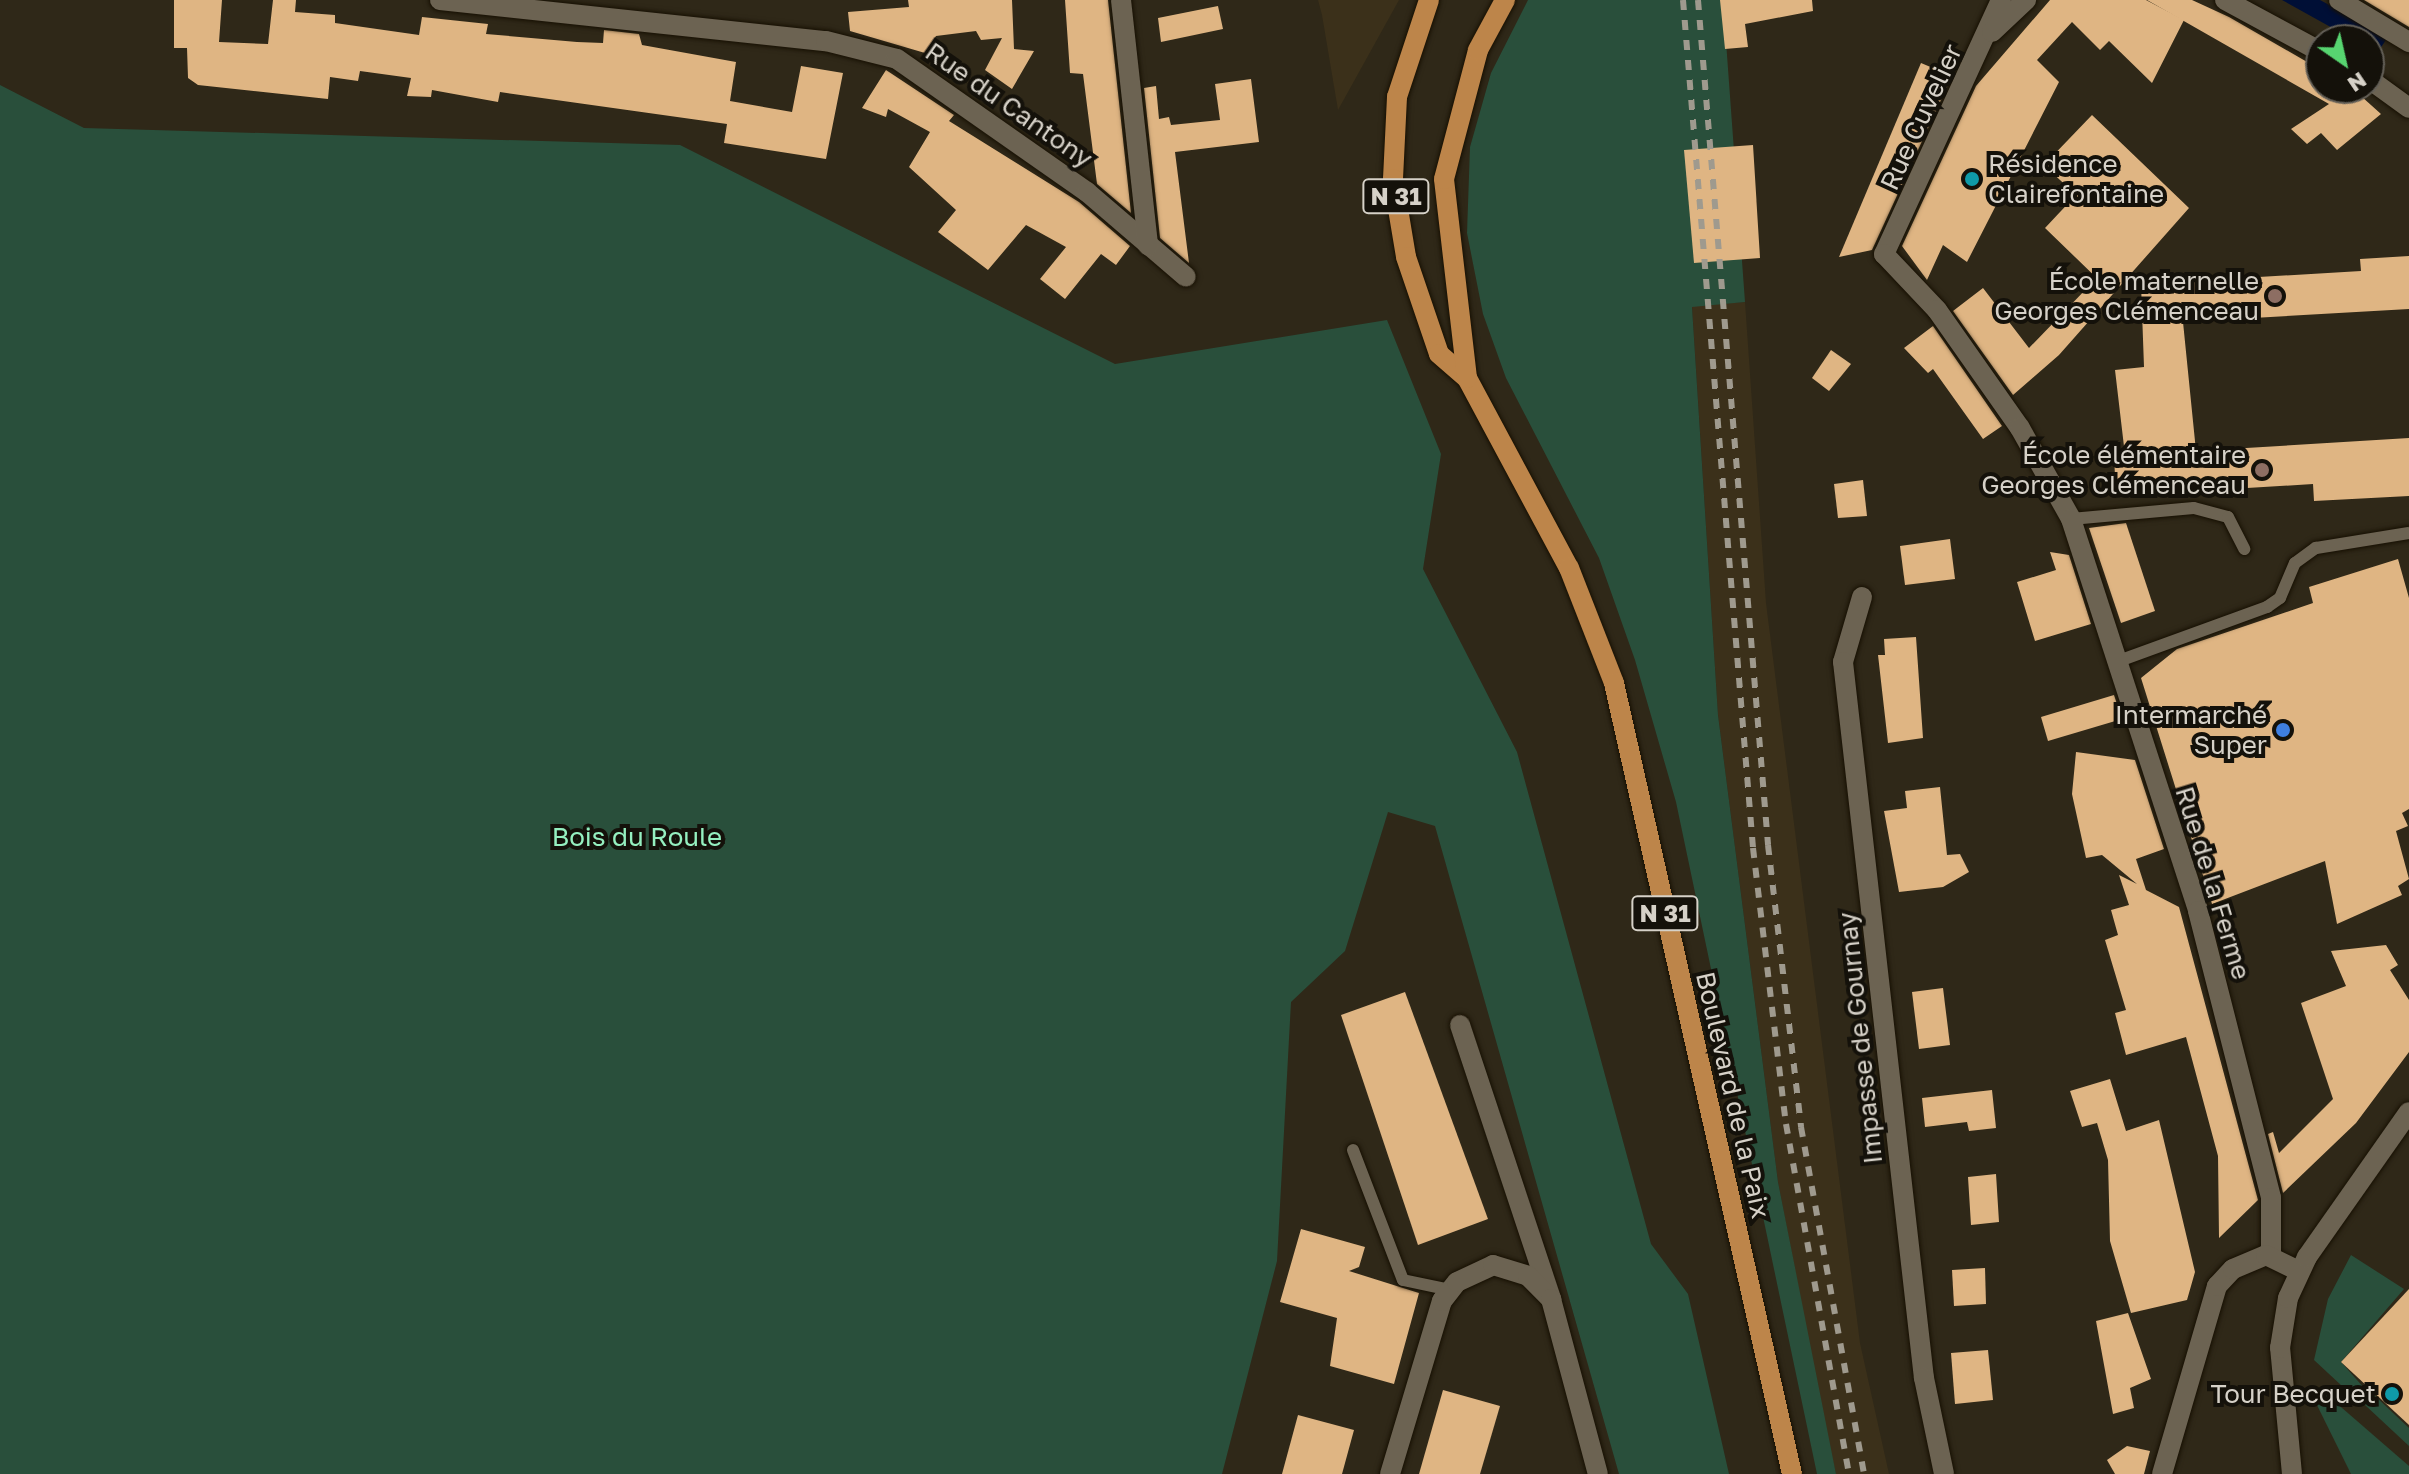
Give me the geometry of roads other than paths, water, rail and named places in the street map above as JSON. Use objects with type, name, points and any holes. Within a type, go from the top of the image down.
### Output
[{"type":"main road","name":"Boulevard de la Paix","points":[[1429,0],[1397,97],[1393,179],[1423,321],[1439,354],[1467,378],[1569,568],[1614,683],[1792,1474]]},
{"type":"main road","name":"Boulevard de la Paix","points":[[1467,378],[1444,179],[1478,50],[1505,0]]},
{"type":"street","name":"Rue du Cantony","points":[[440,0],[826,41],[897,59],[975,107],[1186,277]]},
{"type":"street","points":[[1121,0],[1148,246]]},
{"type":"street","name":"Rue Cuvelier","points":[[1884,254],[1987,37],[2001,0]]},
{"type":"street","points":[[1987,37],[2026,0]]},
{"type":"street","points":[[2225,0],[2305,43]]},
{"type":"street","points":[[2339,0],[2409,42]]},
{"type":"street","points":[[2385,91],[2409,108]]},
{"type":"street","name":"Rue de la Ferme","points":[[1884,254],[1946,323],[2020,428],[2071,519],[2198,911],[2271,1198],[2271,1257]]},
{"type":"street","name":"Impasse de Gournay","points":[[1862,597],[1843,662],[1924,1378],[1944,1474]]},
{"type":"street","points":[[1460,1025],[1551,1299],[1598,1474]]},
{"type":"street","points":[[2292,1474],[2280,1348],[2299,1271],[2409,1112]]},
{"type":"street","points":[[2162,1474],[2217,1286],[2248,1259],[2271,1257],[2299,1271]]},
{"type":"street","points":[[1390,1474],[1450,1290],[1493,1265],[1528,1276],[1551,1299]]},
{"type":"lane","points":[[2071,519],[2194,508],[2228,517],[2244,549]]},
{"type":"lane","points":[[2116,662],[2267,607],[2280,598],[2295,563],[2316,548],[2409,533]]},
{"type":"lane","points":[[1353,1150],[1403,1280],[1450,1290]]},
{"type":"water","points":[[2282,0],[2320,0],[2364,24],[2325,24]]},
{"type":"railway","points":[[1683,0],[1753,848],[1786,1124],[1849,1474]]},
{"type":"railway","points":[[1698,0],[1768,845],[1801,1127],[1864,1474]]},
{"type":"place","name":"Résidence Clairefontaine","points":[[1972,179]]},
{"type":"place","name":"École maternelle Georges Clémenceau","points":[[2275,296]]},
{"type":"place","name":"École élémentaire Georges Clémenceau","points":[[2262,470]]},
{"type":"place","name":"Intermarché Super","points":[[2283,730]]},
{"type":"place","name":"Tour Becquet","points":[[2392,1394]]},
{"type":"park label","name":"Bois du Roule","points":[[637,837]]}]
